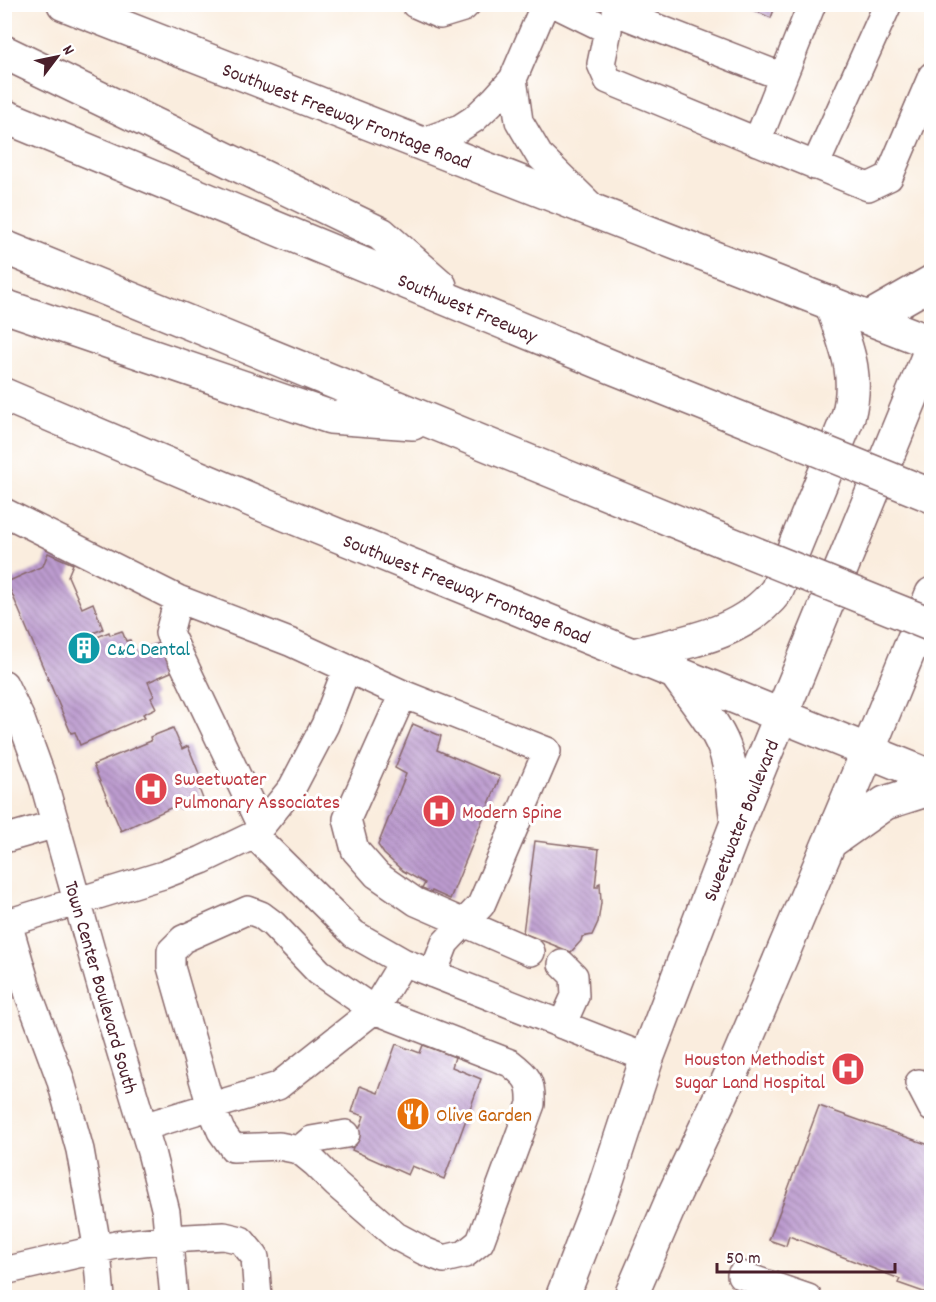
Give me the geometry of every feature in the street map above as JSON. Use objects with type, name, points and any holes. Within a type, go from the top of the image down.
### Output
[{"type":"main road","name":"Southwest Freeway Frontage Road","points":[[64,4],[831,303],[932,345]]},
{"type":"main road","points":[[4,52],[381,234],[462,305]]},
{"type":"main road","name":"Southwest Freeway","points":[[4,116],[612,367],[932,496]]},
{"type":"main road","points":[[4,247],[932,625]]},
{"type":"main road","points":[[869,318],[932,282]]},
{"type":"main road","points":[[633,655],[729,628],[756,612],[777,590],[852,404],[851,362],[831,303]]},
{"type":"main road","points":[[4,306],[330,417],[441,425]]},
{"type":"main road","name":"Sweetwater Boulevard","points":[[562,1298],[604,1189],[647,1058],[737,823],[932,345]]},
{"type":"main road","name":"Southwest Freeway Frontage Road","points":[[4,395],[268,507],[932,777]]},
{"type":"main road","points":[[630,1298],[671,1202],[758,1014],[932,594]]},
{"type":"main road","points":[[675,672],[718,733],[725,748],[737,823]]},
{"type":"main road","points":[[830,842],[885,803],[932,788]]},
{"type":"street","points":[[415,4],[440,15],[463,8],[467,4]]},
{"type":"street","points":[[419,143],[460,128],[474,119],[513,79],[546,4]]},
{"type":"street","points":[[555,4],[614,16],[783,77]]},
{"type":"street","points":[[757,142],[812,4]]},
{"type":"street","points":[[815,166],[888,4]]},
{"type":"street","points":[[614,16],[601,64],[608,80],[868,188],[889,177],[932,76]]},
{"type":"street","points":[[513,79],[519,121],[539,154],[598,213]]},
{"type":"street","points":[[4,512],[178,599],[292,643],[403,694],[547,751],[481,905],[445,943],[433,974]]},
{"type":"street","points":[[178,599],[169,633],[258,830],[354,934],[403,962],[647,1058]]},
{"type":"street","points":[[101,1298],[97,1249],[80,1150],[60,1078],[29,995],[6,923],[163,875],[202,860],[258,830],[292,788],[325,725],[347,668]]},
{"type":"street","name":"Town Center Boulevard South","points":[[4,684],[20,717],[43,780],[143,1127],[166,1212],[174,1298]]},
{"type":"street","points":[[403,694],[346,819],[355,850],[377,875],[416,902],[531,952]]},
{"type":"street","points":[[4,839],[56,824]]},
{"type":"street","points":[[248,910],[261,915],[273,924],[319,972],[374,1010],[510,1063],[524,1073],[531,1090],[531,1104],[480,1242],[465,1254],[444,1259],[396,1236],[299,1150],[279,1146],[233,1148],[221,1131],[211,1107],[171,967],[171,951],[183,939],[248,910]]},
{"type":"street","points":[[143,1127],[278,1086],[374,1010],[403,962]]},
{"type":"street","points":[[562,964],[574,976],[575,996],[562,1025]]},
{"type":"street","points":[[919,1083],[932,1108]]},
{"type":"street","points":[[299,1150],[311,1140],[346,1134]]},
{"type":"street","points":[[4,1271],[97,1249],[169,1239],[224,1236],[241,1240],[255,1257],[258,1298]]},
{"type":"street","points":[[741,1275],[808,1298]]},
{"type":"building","points":[[740,4],[776,4],[771,18]]},
{"type":"building","name":"C&C Dental","points":[[48,553],[73,564],[68,576],[82,608],[93,603],[103,629],[93,633],[95,638],[109,632],[110,635],[122,631],[126,641],[130,640],[135,653],[161,642],[173,671],[148,682],[154,696],[151,698],[156,708],[143,714],[145,717],[80,745],[75,732],[71,733],[7,582],[43,566]]},
{"type":"building","name":"Modern Spine","points":[[413,724],[441,736],[437,750],[500,777],[450,899],[422,889],[425,883],[403,871],[384,854],[378,845],[406,774],[395,768]]},
{"type":"building","name":"Sweetwater Pulmonary Associates","points":[[173,728],[182,749],[188,746],[200,776],[195,778],[203,799],[181,809],[179,804],[121,831],[93,765],[151,741],[150,737]]},
{"type":"building","points":[[535,841],[599,849],[595,887],[598,887],[600,883],[601,903],[598,922],[592,935],[582,937],[571,952],[523,933]]},
{"type":"building","name":"Olive Garden","points":[[396,1044],[420,1053],[423,1045],[455,1057],[452,1067],[481,1079],[444,1179],[412,1166],[408,1175],[352,1150],[364,1116],[352,1112],[360,1086],[378,1093]]},
{"type":"building","points":[[819,1106],[932,1146],[932,1295],[898,1283],[900,1279],[789,1236],[786,1246],[769,1240]]},
{"type":"place","name":"C&C Dental","points":[[84,648]]},
{"type":"place","name":"Sweetwater Pulmonary Associates","points":[[151,789]]},
{"type":"place","name":"Modern Spine","points":[[439,811]]},
{"type":"place","name":"Houston Methodist Sugar Land Hospital","points":[[848,1069]]},
{"type":"place","name":"Olive Garden","points":[[413,1114]]}]
